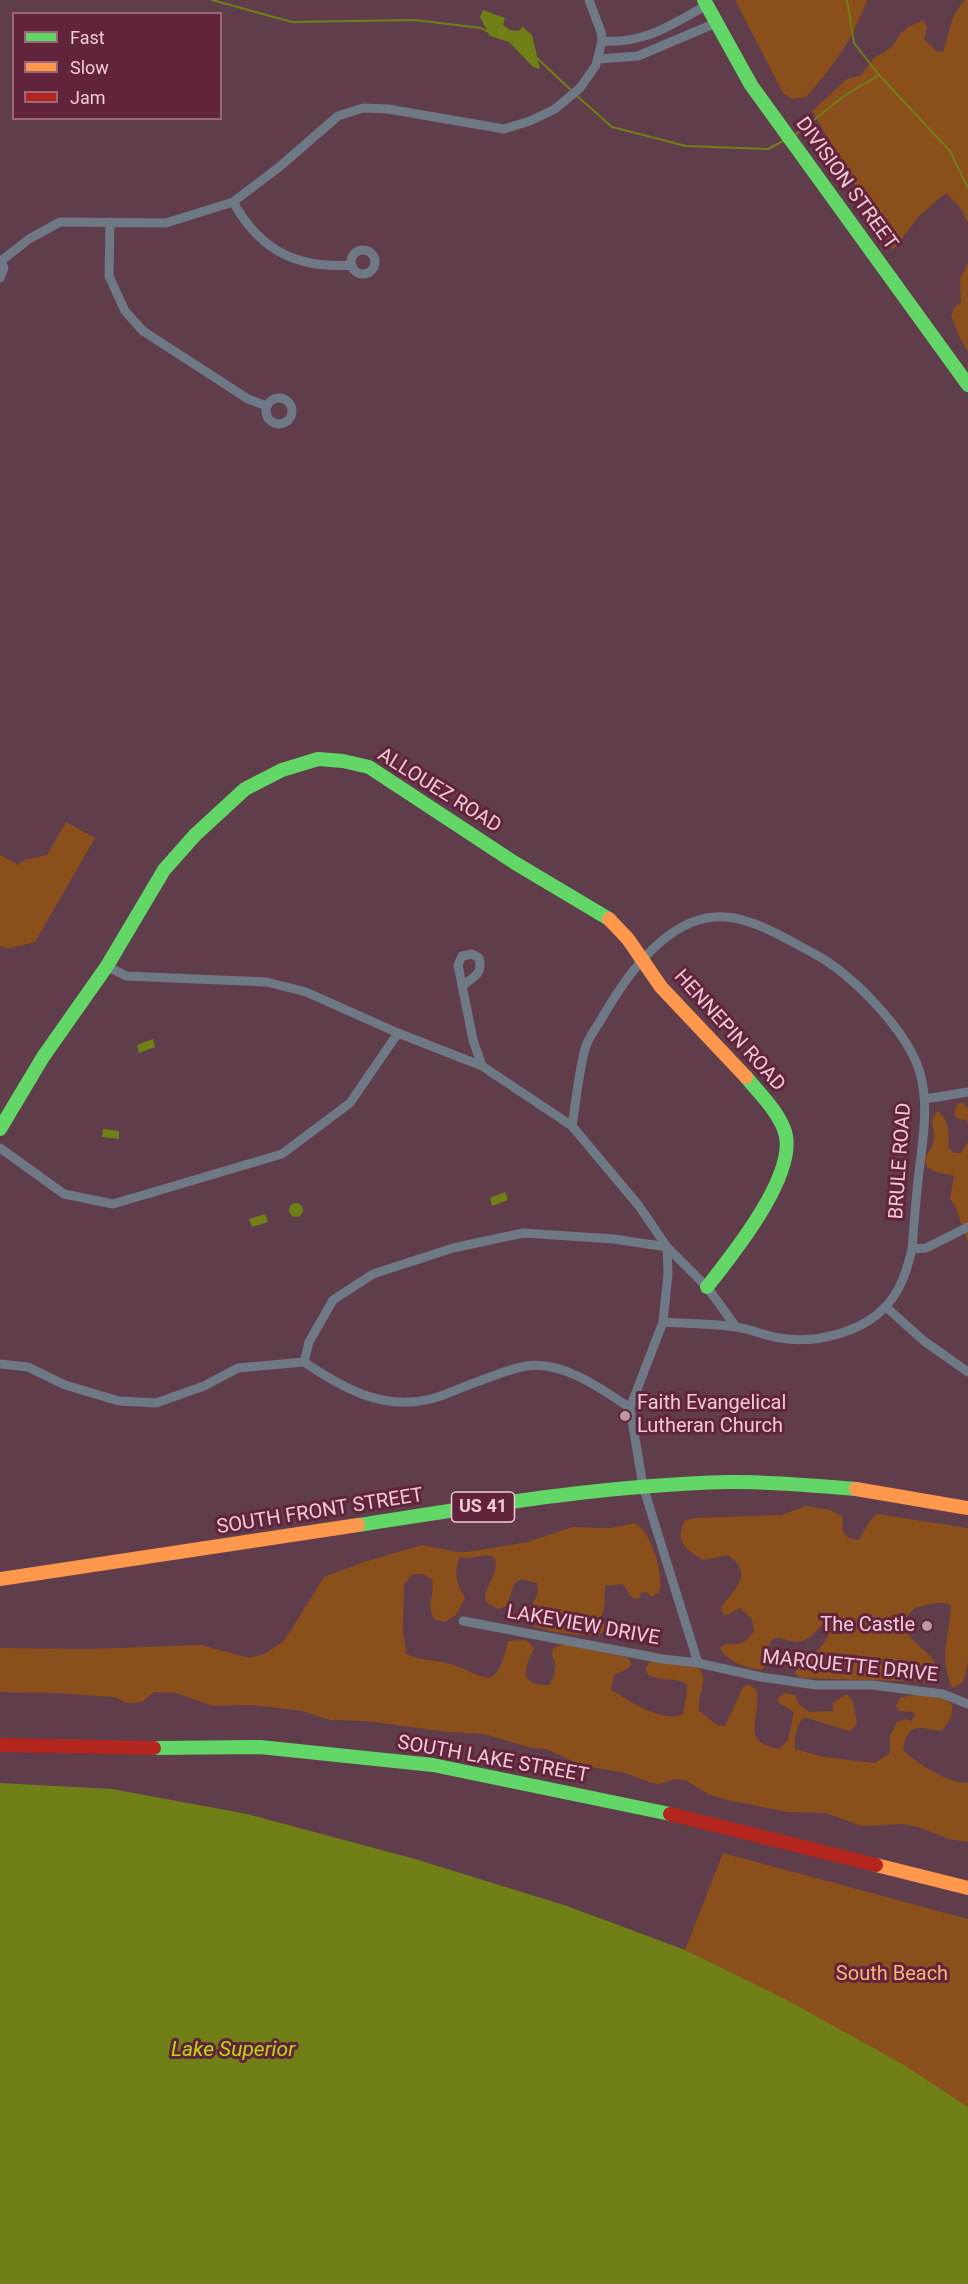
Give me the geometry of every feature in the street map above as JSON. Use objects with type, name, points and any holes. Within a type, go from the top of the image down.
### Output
[{"type":"main road","name":"DIVISION STREET","points":[[705,2],[757,94],[968,385]]},
{"type":"main road","name":"ALLOUEZ ROAD","points":[[0,1129],[43,1057],[107,966],[164,870],[195,835],[245,789],[282,770],[318,759],[343,761],[369,767],[515,862],[608,917],[628,939],[641,960]]},
{"type":"main road","name":"HENNEPIN ROAD","points":[[641,960],[661,987],[772,1108],[785,1131],[786,1158],[778,1183],[740,1245],[707,1287]]},
{"type":"main road","name":"SOUTH FRONT STREET","points":[[0,1579],[504,1503],[643,1486],[731,1482],[860,1489],[968,1508]]},
{"type":"main road","name":"SOUTH LAKE STREET","points":[[0,1745],[138,1748],[260,1747],[433,1765],[684,1817],[968,1888]]},
{"type":"street","points":[[0,278],[4,268],[1,261],[29,239],[60,222],[166,223],[233,202],[278,168],[338,116],[363,108],[388,109],[504,129],[530,121],[555,109],[580,88],[599,59],[601,32],[589,0]]},
{"type":"street","points":[[602,41],[619,42],[641,39],[655,34],[705,2]]},
{"type":"street","points":[[599,59],[638,56],[716,22]]},
{"type":"street","points":[[233,202],[249,228],[266,243],[292,258],[326,267],[352,265]]},
{"type":"street","points":[[110,222],[110,276],[124,311],[143,331],[188,361],[248,399],[267,406]]},
{"type":"street","name":"BRULE ROAD","points":[[572,1126],[586,1045],[619,989],[641,960],[674,933],[708,917],[742,919],[784,938],[837,968],[900,1035],[920,1072],[925,1099],[912,1249],[904,1277],[886,1307]]},
{"type":"street","points":[[107,966],[126,976],[267,981],[306,992],[482,1066],[572,1126],[639,1206],[667,1247],[707,1287],[736,1327]]},
{"type":"street","points":[[463,985],[473,1040],[482,1066]]},
{"type":"street","points":[[0,1148],[64,1194],[114,1204],[282,1154],[350,1103],[398,1032]]},
{"type":"street","points":[[925,1099],[968,1092]]},
{"type":"street","points":[[912,1249],[926,1248],[968,1227]]},
{"type":"street","points":[[304,1362],[309,1342],[333,1300],[373,1274],[453,1248],[523,1233],[614,1239],[667,1247]]},
{"type":"street","points":[[667,1247],[669,1274],[663,1322],[630,1408],[643,1486],[698,1663]]},
{"type":"street","points":[[663,1322],[736,1327],[780,1338],[801,1340],[836,1334],[855,1327],[886,1307],[924,1341],[968,1372]]},
{"type":"street","points":[[0,1365],[28,1367],[65,1385],[119,1401],[156,1403],[204,1386],[238,1368],[304,1362],[336,1383],[366,1397],[388,1402],[430,1399],[527,1366],[546,1367],[577,1376],[630,1408]]},
{"type":"street","name":"LAKEVIEW DRIVE","points":[[463,1622],[663,1659],[698,1663]]},
{"type":"street","name":"MARQUETTE DRIVE","points":[[698,1663],[760,1677],[816,1685],[872,1685],[943,1694],[968,1704]]},
{"type":"green space","points":[[735,0],[867,0],[849,40],[825,75],[806,97],[792,99],[783,93]]},
{"type":"green space","points":[[965,0],[968,0],[968,223],[960,207],[946,193],[920,215],[893,250],[812,111],[847,79],[860,76],[875,57],[894,44],[908,27],[924,20],[927,28],[924,39],[936,51],[943,52],[953,19]]},
{"type":"green space","points":[[968,262],[968,352],[951,315],[961,302],[960,279]]},
{"type":"green space","points":[[66,822],[95,838],[35,942],[6,949],[0,946],[0,855],[18,865],[25,860],[47,855]]},
{"type":"green space","points":[[961,1102],[968,1108],[968,1126],[967,1120],[958,1119],[954,1114],[957,1105]]},
{"type":"green space","points":[[938,1111],[948,1128],[948,1147],[954,1153],[961,1153],[968,1142],[968,1242],[955,1205],[950,1199],[954,1176],[927,1167],[925,1158],[933,1144],[932,1123]]},
{"type":"green space","points":[[806,1506],[830,1510],[842,1516],[843,1532],[849,1538],[859,1540],[869,1522],[877,1514],[968,1528],[968,1662],[965,1678],[961,1684],[952,1688],[948,1676],[945,1655],[951,1605],[943,1603],[916,1608],[905,1622],[905,1628],[912,1639],[929,1654],[935,1663],[936,1677],[931,1682],[800,1678],[794,1673],[827,1638],[830,1630],[821,1626],[810,1637],[802,1641],[774,1638],[768,1650],[768,1663],[762,1670],[738,1664],[724,1653],[720,1648],[725,1644],[742,1643],[754,1631],[752,1619],[740,1608],[727,1615],[723,1614],[721,1607],[740,1582],[740,1569],[728,1555],[703,1560],[687,1549],[681,1535],[684,1521],[695,1518],[782,1515]]},
{"type":"green space","points":[[635,1523],[646,1535],[655,1555],[660,1576],[659,1593],[651,1597],[648,1593],[642,1592],[639,1598],[635,1599],[629,1595],[623,1584],[605,1586],[601,1618],[606,1626],[601,1633],[587,1635],[565,1633],[544,1630],[532,1625],[527,1617],[538,1593],[537,1583],[521,1579],[514,1584],[507,1606],[499,1609],[490,1605],[486,1594],[496,1565],[494,1557],[485,1555],[460,1557],[457,1578],[465,1598],[456,1615],[445,1622],[434,1619],[432,1613],[432,1579],[423,1574],[412,1574],[404,1585],[403,1631],[406,1654],[460,1667],[487,1678],[493,1676],[498,1670],[508,1641],[526,1640],[534,1648],[526,1669],[528,1679],[549,1685],[555,1670],[553,1648],[564,1644],[626,1657],[630,1660],[631,1665],[614,1675],[611,1690],[646,1710],[666,1716],[683,1714],[687,1684],[647,1674],[646,1668],[650,1661],[698,1667],[703,1677],[699,1711],[717,1725],[725,1726],[743,1687],[749,1685],[756,1689],[755,1734],[759,1741],[767,1746],[780,1749],[788,1740],[794,1712],[779,1703],[778,1699],[784,1693],[795,1695],[799,1704],[809,1712],[833,1711],[833,1703],[847,1694],[853,1702],[857,1724],[849,1731],[804,1717],[796,1732],[795,1749],[824,1757],[875,1763],[890,1753],[890,1736],[897,1722],[906,1719],[911,1721],[915,1716],[913,1712],[899,1711],[896,1705],[900,1698],[920,1695],[941,1698],[952,1705],[951,1716],[946,1725],[941,1731],[920,1728],[911,1730],[903,1750],[933,1772],[951,1780],[968,1783],[968,1842],[949,1839],[903,1824],[861,1826],[826,1813],[788,1812],[727,1800],[708,1794],[685,1780],[675,1779],[658,1784],[652,1783],[625,1773],[581,1765],[546,1749],[532,1748],[484,1734],[449,1732],[365,1721],[330,1720],[302,1711],[252,1705],[213,1706],[176,1693],[154,1692],[142,1702],[126,1703],[115,1697],[0,1692],[0,1648],[87,1649],[201,1645],[249,1658],[264,1654],[284,1641],[324,1577],[364,1562],[422,1545],[467,1552],[528,1542],[572,1527],[611,1528]]},
{"type":"green space","name":"South Beach","points":[[723,1853],[968,1919],[968,2107],[829,2024],[685,1950]]},
{"type":"water","points":[[483,10],[505,18],[503,25],[510,30],[518,31],[523,27],[532,35],[540,69],[533,67],[509,42],[490,36],[480,17]]},
{"type":"water","points":[[153,1039],[155,1047],[139,1053],[137,1045]]},
{"type":"water","points":[[103,1129],[119,1131],[119,1139],[102,1137]]},
{"type":"water","points":[[505,1192],[508,1200],[492,1206],[490,1198]]},
{"type":"water","points":[[296,1203],[301,1205],[303,1210],[301,1215],[296,1217],[291,1215],[289,1210],[291,1205]]},
{"type":"water","points":[[265,1214],[268,1222],[252,1227],[249,1219]]},
{"type":"water","name":"Lake Superior","points":[[0,1783],[112,1789],[247,1814],[415,1859],[567,1906],[685,1950],[785,1999],[904,2065],[968,2107],[968,2284],[0,2284]]},
{"type":"waterway","points":[[212,0],[292,22],[415,20],[481,28],[490,33]]},
{"type":"waterway","points":[[847,0],[854,43],[879,75],[950,151],[968,188]]},
{"type":"waterway","points":[[537,58],[572,91]]},
{"type":"waterway","points":[[795,135],[844,96],[879,75]]},
{"type":"waterway","points":[[576,95],[612,127],[686,146],[768,149],[785,140]]},
{"type":"traffic: fast","points":[[704,0],[751,85],[968,385]]},
{"type":"traffic: fast","points":[[0,1129],[43,1057],[107,966],[164,870],[195,835],[245,789],[282,770],[318,759],[343,761],[369,767],[515,863],[609,919]]},
{"type":"traffic: fast","points":[[707,1287],[761,1212],[783,1167],[787,1147],[784,1129],[777,1115],[746,1077]]},
{"type":"traffic: fast","points":[[358,1525],[635,1487],[760,1482],[856,1489]]},
{"type":"traffic: fast","points":[[154,1748],[260,1747],[433,1765],[670,1814]]},
{"type":"traffic: slow","points":[[609,919],[628,939],[661,987],[746,1077]]},
{"type":"traffic: slow","points":[[856,1489],[968,1508]]},
{"type":"traffic: slow","points":[[0,1579],[358,1525]]},
{"type":"traffic: slow","points":[[876,1865],[968,1888]]},
{"type":"traffic: jam","points":[[0,1745],[154,1748]]},
{"type":"traffic: jam","points":[[670,1814],[876,1865]]},
{"type":"place","name":"Faith Evangelical Lutheran Church","points":[[625,1416]]},
{"type":"place","name":"The Castle","points":[[927,1626]]}]
